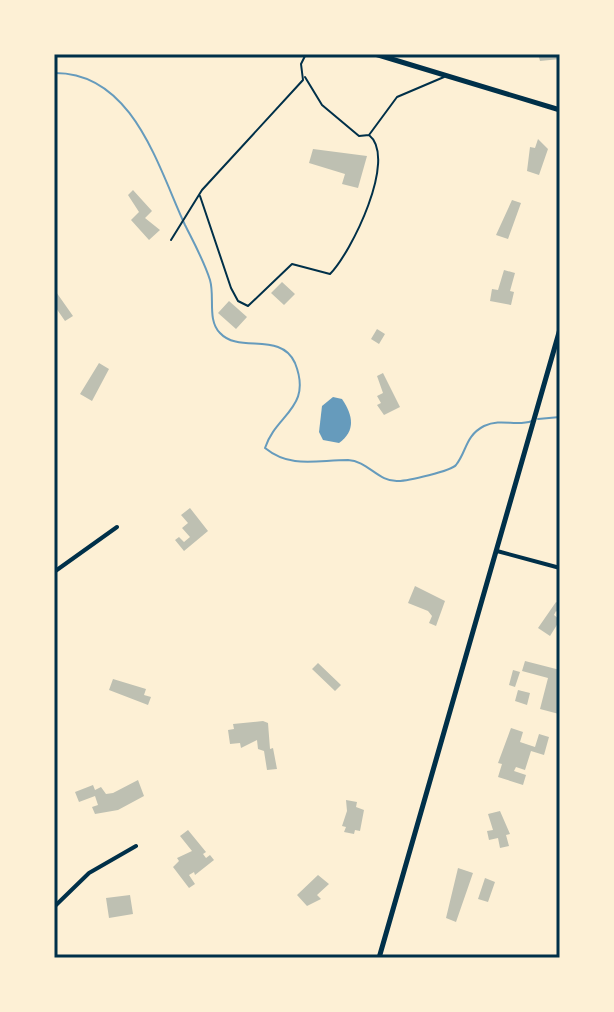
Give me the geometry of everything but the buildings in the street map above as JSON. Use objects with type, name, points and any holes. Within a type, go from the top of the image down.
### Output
[{"type":"street","points":[[375,54],[560,110]]},
{"type":"street","points":[[379,958],[560,329]]},
{"type":"street","points":[[54,572],[117,527]]},
{"type":"street","points":[[494,551],[560,568]]},
{"type":"street","points":[[54,907],[89,873],[136,846]]},
{"type":"lane","points":[[306,54],[301,64],[304,76],[337,120],[359,136],[369,135],[397,97],[446,76]]},
{"type":"lane","points":[[171,240],[200,196],[304,76]]},
{"type":"lane","points":[[200,196],[231,288],[238,301],[248,306],[292,264],[330,274],[343,261],[366,214],[375,181],[377,147],[369,135]]},
{"type":"water","points":[[333,397],[342,399],[351,422],[348,433],[339,443],[323,440],[319,432],[322,406]]},
{"type":"waterway","points":[[54,73],[81,77],[104,88],[123,105],[139,127],[205,266],[210,280],[212,315],[220,333],[238,342],[280,348],[289,353],[295,363],[299,378],[296,401],[270,436],[265,448],[275,455],[295,461],[355,461],[385,478],[403,481],[456,465],[473,434],[484,426],[532,421]]},
{"type":"waterway","points":[[538,419],[560,417]]}]
